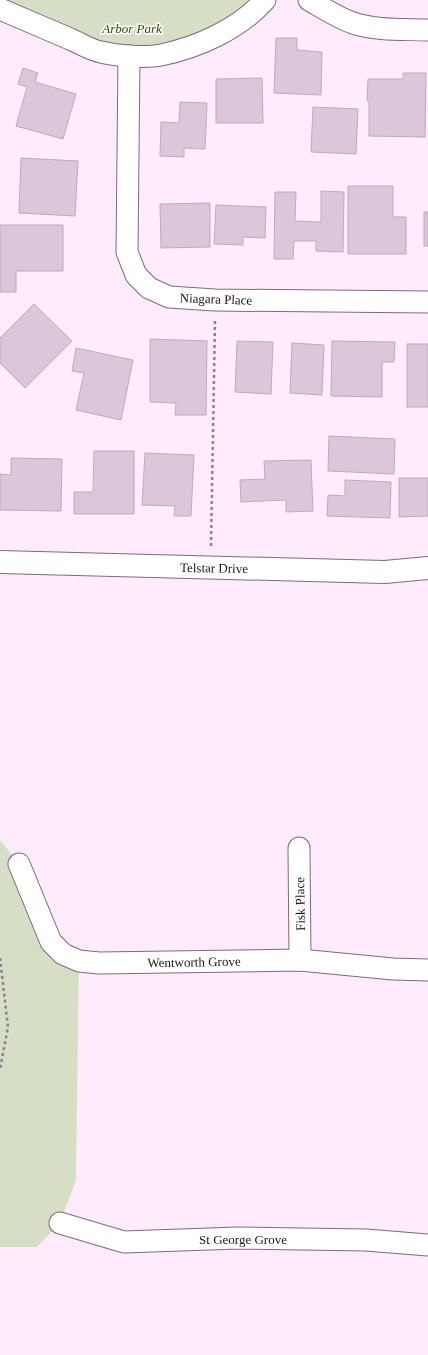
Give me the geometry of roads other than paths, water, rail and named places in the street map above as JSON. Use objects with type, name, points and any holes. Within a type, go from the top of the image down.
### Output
[{"type":"street","points":[[0,8],[100,52],[129,56],[160,55],[181,50],[207,40],[232,28],[259,7],[265,0]]},
{"type":"street","points":[[309,0],[331,13],[354,23],[380,29],[428,30]]},
{"type":"street","name":"Niagara Place","points":[[129,56],[127,252],[136,275],[149,288],[169,297],[215,300],[428,302]]},
{"type":"street","name":"Telstar Drive","points":[[0,562],[384,572],[428,568]]},
{"type":"street","name":"Fisk Place","points":[[299,848],[300,960]]},
{"type":"street","name":"Wentworth Grove","points":[[20,864],[51,942],[63,954],[79,961],[99,963],[300,960],[393,969],[428,970]]},
{"type":"street","name":"St George Grove","points":[[60,1223],[124,1242],[237,1238],[366,1240],[428,1245]]},
{"type":"park label","name":"Arbor Park","points":[[132,28]]}]
